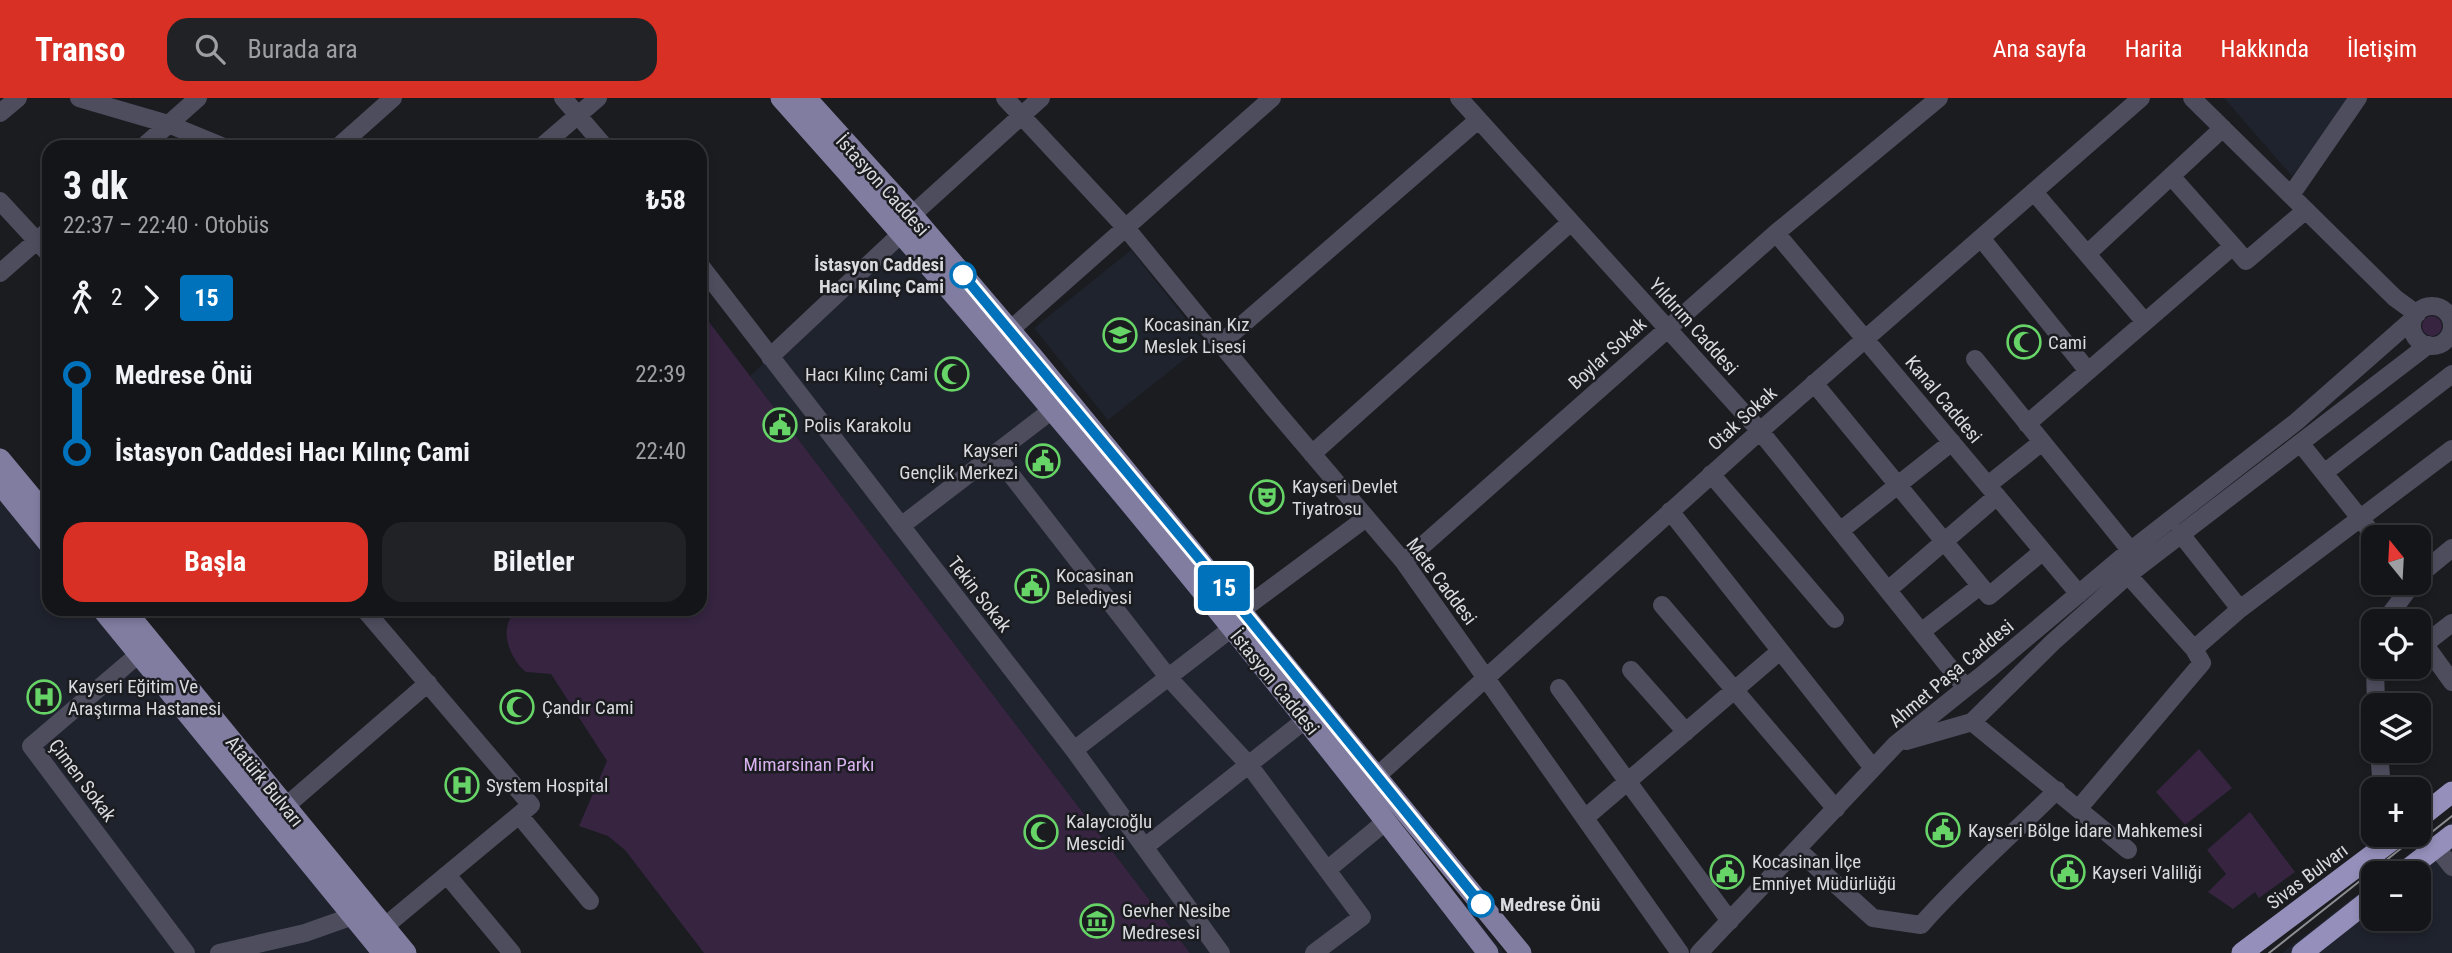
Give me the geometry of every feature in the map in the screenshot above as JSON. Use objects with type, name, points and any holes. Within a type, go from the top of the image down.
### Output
[{"type":"highway","points":[[2431,809],[2452,792]]},
{"type":"highway","points":[[2418,861],[2444,841]]},
{"type":"highway","name":"Sivas Bulvarı","points":[[2242,953],[2379,847]]},
{"type":"highway","points":[[2302,953],[2361,906]]},
{"type":"main road","name":"İstasyon Caddesi","points":[[781,98],[1009,331],[1237,619],[1305,720],[1488,953]]},
{"type":"main road","name":"İstasyon Caddesi","points":[[810,100],[1052,410],[1377,776],[1521,953]]},
{"type":"main road","points":[[0,459],[42,510]]},
{"type":"main road","points":[[0,484],[42,535]]},
{"type":"main road","name":"Atatürk Bulvarı","points":[[108,616],[383,953]]},
{"type":"main road","name":"Atatürk Bulvarı","points":[[130,616],[405,953]]},
{"type":"street","points":[[0,113],[18,98]]},
{"type":"street","points":[[79,98],[169,124],[207,140]]},
{"type":"street","points":[[151,140],[198,98]]},
{"type":"street","points":[[346,140],[393,98]]},
{"type":"street","points":[[563,98],[599,140]]},
{"type":"street","points":[[549,140],[598,98]]},
{"type":"street","name":"Mete Caddesi","points":[[1005,98],[1126,228],[1404,562],[1680,953]]},
{"type":"street","points":[[771,358],[907,224],[1041,98]]},
{"type":"street","points":[[1009,331],[1272,98]]},
{"type":"street","name":"Yıldırım Caddesi","points":[[1459,98],[1760,431],[1966,688]]},
{"type":"street","name":"Boylar Sokak","points":[[1404,562],[1776,233],[1939,98]]},
{"type":"street","name":"Otak Sokak","points":[[1377,776],[1711,474],[2141,98]]},
{"type":"street","points":[[2192,98],[2415,316]]},
{"type":"street","points":[[2291,195],[2358,98]]},
{"type":"street","points":[[1220,344],[1478,120]]},
{"type":"street","points":[[2087,254],[2223,128]]},
{"type":"street","points":[[2171,176],[2246,261],[2306,210]]},
{"type":"street","points":[[2034,192],[2145,322]]},
{"type":"street","points":[[0,201],[42,238]]},
{"type":"street","points":[[1312,454],[1571,222]]},
{"type":"street","name":"Kanal Caddesi","points":[[1776,233],[2079,594]]},
{"type":"street","points":[[1981,238],[2088,371]]},
{"type":"street","points":[[0,273],[42,243]]},
{"type":"street","points":[[2027,424],[2233,246]]},
{"type":"street","name":"Tekin Sokak","points":[[707,274],[1074,750],[1221,953]]},
{"type":"street","points":[[2438,307],[2452,293]]},
{"type":"street","points":[[2426,307],[2438,307],[2448,314],[2451,320],[2450,340],[2435,346],[2422,343],[2413,332],[2415,316],[2426,307]]},
{"type":"street","name":"Ahmet Paşa Caddesi","points":[[1896,744],[2130,551],[2296,422],[2415,316]]},
{"type":"street","name":"Ahmet Paşa Caddesi","points":[[1896,744],[1972,722],[2053,642],[2128,575],[2428,345]]},
{"type":"street","points":[[1975,359],[2130,551]]},
{"type":"street","points":[[2324,472],[2452,374]]},
{"type":"street","points":[[1814,383],[1989,596],[2043,551]]},
{"type":"street","points":[[901,526],[1052,410]]},
{"type":"street","points":[[1840,531],[1952,442]]},
{"type":"street","points":[[1888,590],[1944,542],[2042,442]]},
{"type":"street","points":[[2301,444],[2365,525]]},
{"type":"street","points":[[2194,649],[2240,609],[2452,449]]},
{"type":"street","points":[[995,454],[1168,677],[1249,765],[1363,917],[1314,953]]},
{"type":"street","points":[[1711,474],[1835,619]]},
{"type":"street","points":[[1670,511],[1873,768]]},
{"type":"street","points":[[1074,750],[1366,518]]},
{"type":"street","points":[[2180,533],[2240,609]]},
{"type":"street","points":[[2431,566],[2452,548]]},
{"type":"street","points":[[2079,808],[2202,663],[2194,649],[2128,575]]},
{"type":"street","points":[[1921,632],[1980,586]]},
{"type":"street","points":[[1662,605],[1836,809]]},
{"type":"street","points":[[370,616],[428,683],[525,810],[590,901]]},
{"type":"street","points":[[2431,634],[2452,623]]},
{"type":"street","points":[[1586,818],[1780,651]]},
{"type":"street","points":[[2431,652],[2452,682]]},
{"type":"street","name":"Çimen Sokak","points":[[139,654],[32,746],[186,953]]},
{"type":"street","points":[[1631,670],[1686,732]]},
{"type":"street","points":[[286,806],[428,683]]},
{"type":"street","points":[[1559,688],[1730,921]]},
{"type":"street","points":[[1146,846],[1305,720]]},
{"type":"street","points":[[1972,722],[2128,850]]},
{"type":"street","points":[[1699,953],[1896,744]]},
{"type":"street","points":[[1798,850],[1873,918],[1921,925],[1946,896],[2057,790]]},
{"type":"street","points":[[384,927],[525,810]]},
{"type":"street","points":[[1327,870],[1385,821]]},
{"type":"street","points":[[2444,841],[2452,867]]},
{"type":"street","points":[[447,875],[512,953]]},
{"type":"street","points":[[219,953],[305,933],[352,916]]},
{"type":"shaded area","points":[[2224,98],[2351,98],[2292,176]]},
{"type":"shaded area","points":[[909,229],[1186,561],[1504,953],[1190,953],[750,376]]},
{"type":"shaded area","name":"Kocasinan Kız Meslek Lisesi","points":[[1131,250],[1205,343],[1108,420],[1034,328]]},
{"type":"shaded area","points":[[0,472],[42,523],[42,616],[119,616],[394,953],[0,953]]},
{"type":"shaded area","points":[[2452,821],[2452,953],[2282,953],[2361,891],[2361,931],[2431,931],[2431,861],[2400,861],[2418,847],[2431,847],[2431,837]]},
{"type":"green space","points":[[2432,316],[2439,319],[2442,326],[2439,333],[2432,336],[2425,333],[2422,326],[2425,319]]},
{"type":"green space","name":"Mimarsinan Parkı","points":[[707,319],[1190,953],[704,953],[625,850],[608,836],[579,826],[607,761],[551,674],[526,672],[514,658],[507,641],[508,624],[512,616],[707,616]]},
{"type":"green space","points":[[2199,749],[2232,788],[2185,825],[2156,792]]},
{"type":"green space","points":[[2250,812],[2295,872],[2259,898],[2255,892],[2233,909],[2208,892],[2226,874],[2207,850]]},
{"type":"tram line","points":[[2431,833],[2452,816]]},
{"type":"tram line","points":[[2269,953],[2403,847]]},
{"type":"bus line","name":"15","points":[[963,275],[1242,610],[1481,904]]},
{"type":"place","name":"İstasyon Caddesi Hacı Kılınç Cami","points":[[963,275]]},
{"type":"place","name":"Kocasinan Kız Meslek Lisesi","points":[[1120,335]]},
{"type":"place","name":"Cami","points":[[2024,342]]},
{"type":"place","name":"Hacı Kılınç Cami","points":[[952,374]]},
{"type":"place","name":"Polis Karakolu","points":[[780,425]]},
{"type":"place","name":"Kayseri Gençlik Merkezi","points":[[1043,461]]},
{"type":"place","name":"Kayseri Devlet Tiyatrosu","points":[[1267,497]]},
{"type":"place","name":"Kocasinan Belediyesi","points":[[1032,586]]},
{"type":"place","name":"Kayseri Eğitim Ve Araştırma Hastanesi","points":[[44,697]]},
{"type":"place","name":"Çandır Cami","points":[[517,707]]},
{"type":"place","name":"System Hospital","points":[[462,785]]},
{"type":"place","name":"Kayseri Bölge İdare Mahkemesi","points":[[1943,830]]},
{"type":"place","name":"Kalaycıoğlu Mescidi","points":[[1041,832]]},
{"type":"place","name":"Kocasinan İlçe Emniyet Müdürlüğü","points":[[1727,872]]},
{"type":"place","name":"Kayseri Valiliği","points":[[2068,872]]},
{"type":"place","name":"Medrese Önü","points":[[1481,904]]},
{"type":"place","name":"Gevher Nesibe Medresesi","points":[[1097,921]]}]
